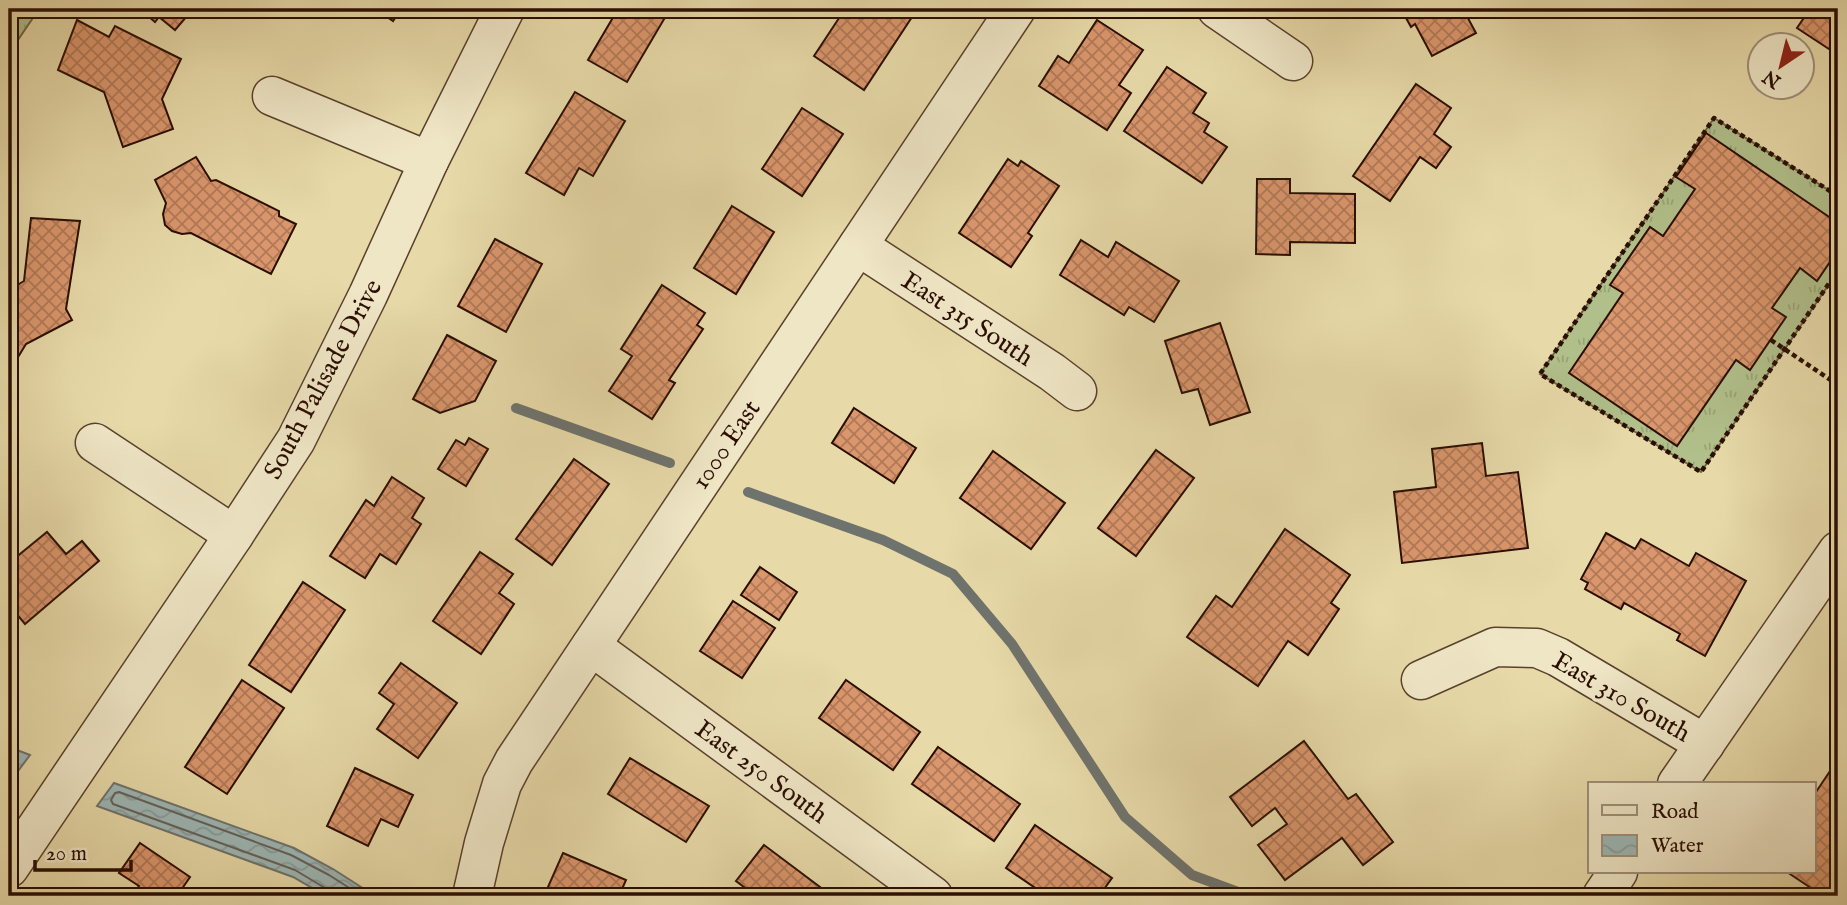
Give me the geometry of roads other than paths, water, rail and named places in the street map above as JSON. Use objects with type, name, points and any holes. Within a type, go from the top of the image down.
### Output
[{"type":"street","name":"South Palisade Drive","points":[[9,868],[296,440],[505,9]]},
{"type":"street","name":"1000 East","points":[[472,896],[502,785],[514,761],[1016,9]]},
{"type":"street","points":[[1217,9],[1293,61]]},
{"type":"street","points":[[272,96],[429,161]]},
{"type":"street","name":"East 315 South","points":[[858,246],[1077,391]]},
{"type":"street","points":[[95,443],[234,535]]},
{"type":"street","points":[[1678,782],[1838,551]]},
{"type":"street","name":"East 250 South","points":[[591,646],[928,895]]},
{"type":"street","name":"East 310 South","points":[[1421,680],[1495,647],[1537,648],[1558,657],[1705,744]]},
{"type":"street","points":[[1602,896],[1617,874]]},
{"type":"water","points":[[9,747],[30,755],[15,775],[9,773]]},
{"type":"water","points":[[114,783],[294,848],[375,896],[326,896],[293,877],[97,806]]},
{"type":"waterway","points":[[516,408],[670,463]]},
{"type":"waterway","points":[[748,492],[883,540],[953,574],[1012,644],[1125,817],[1192,875],[1249,896]]}]
